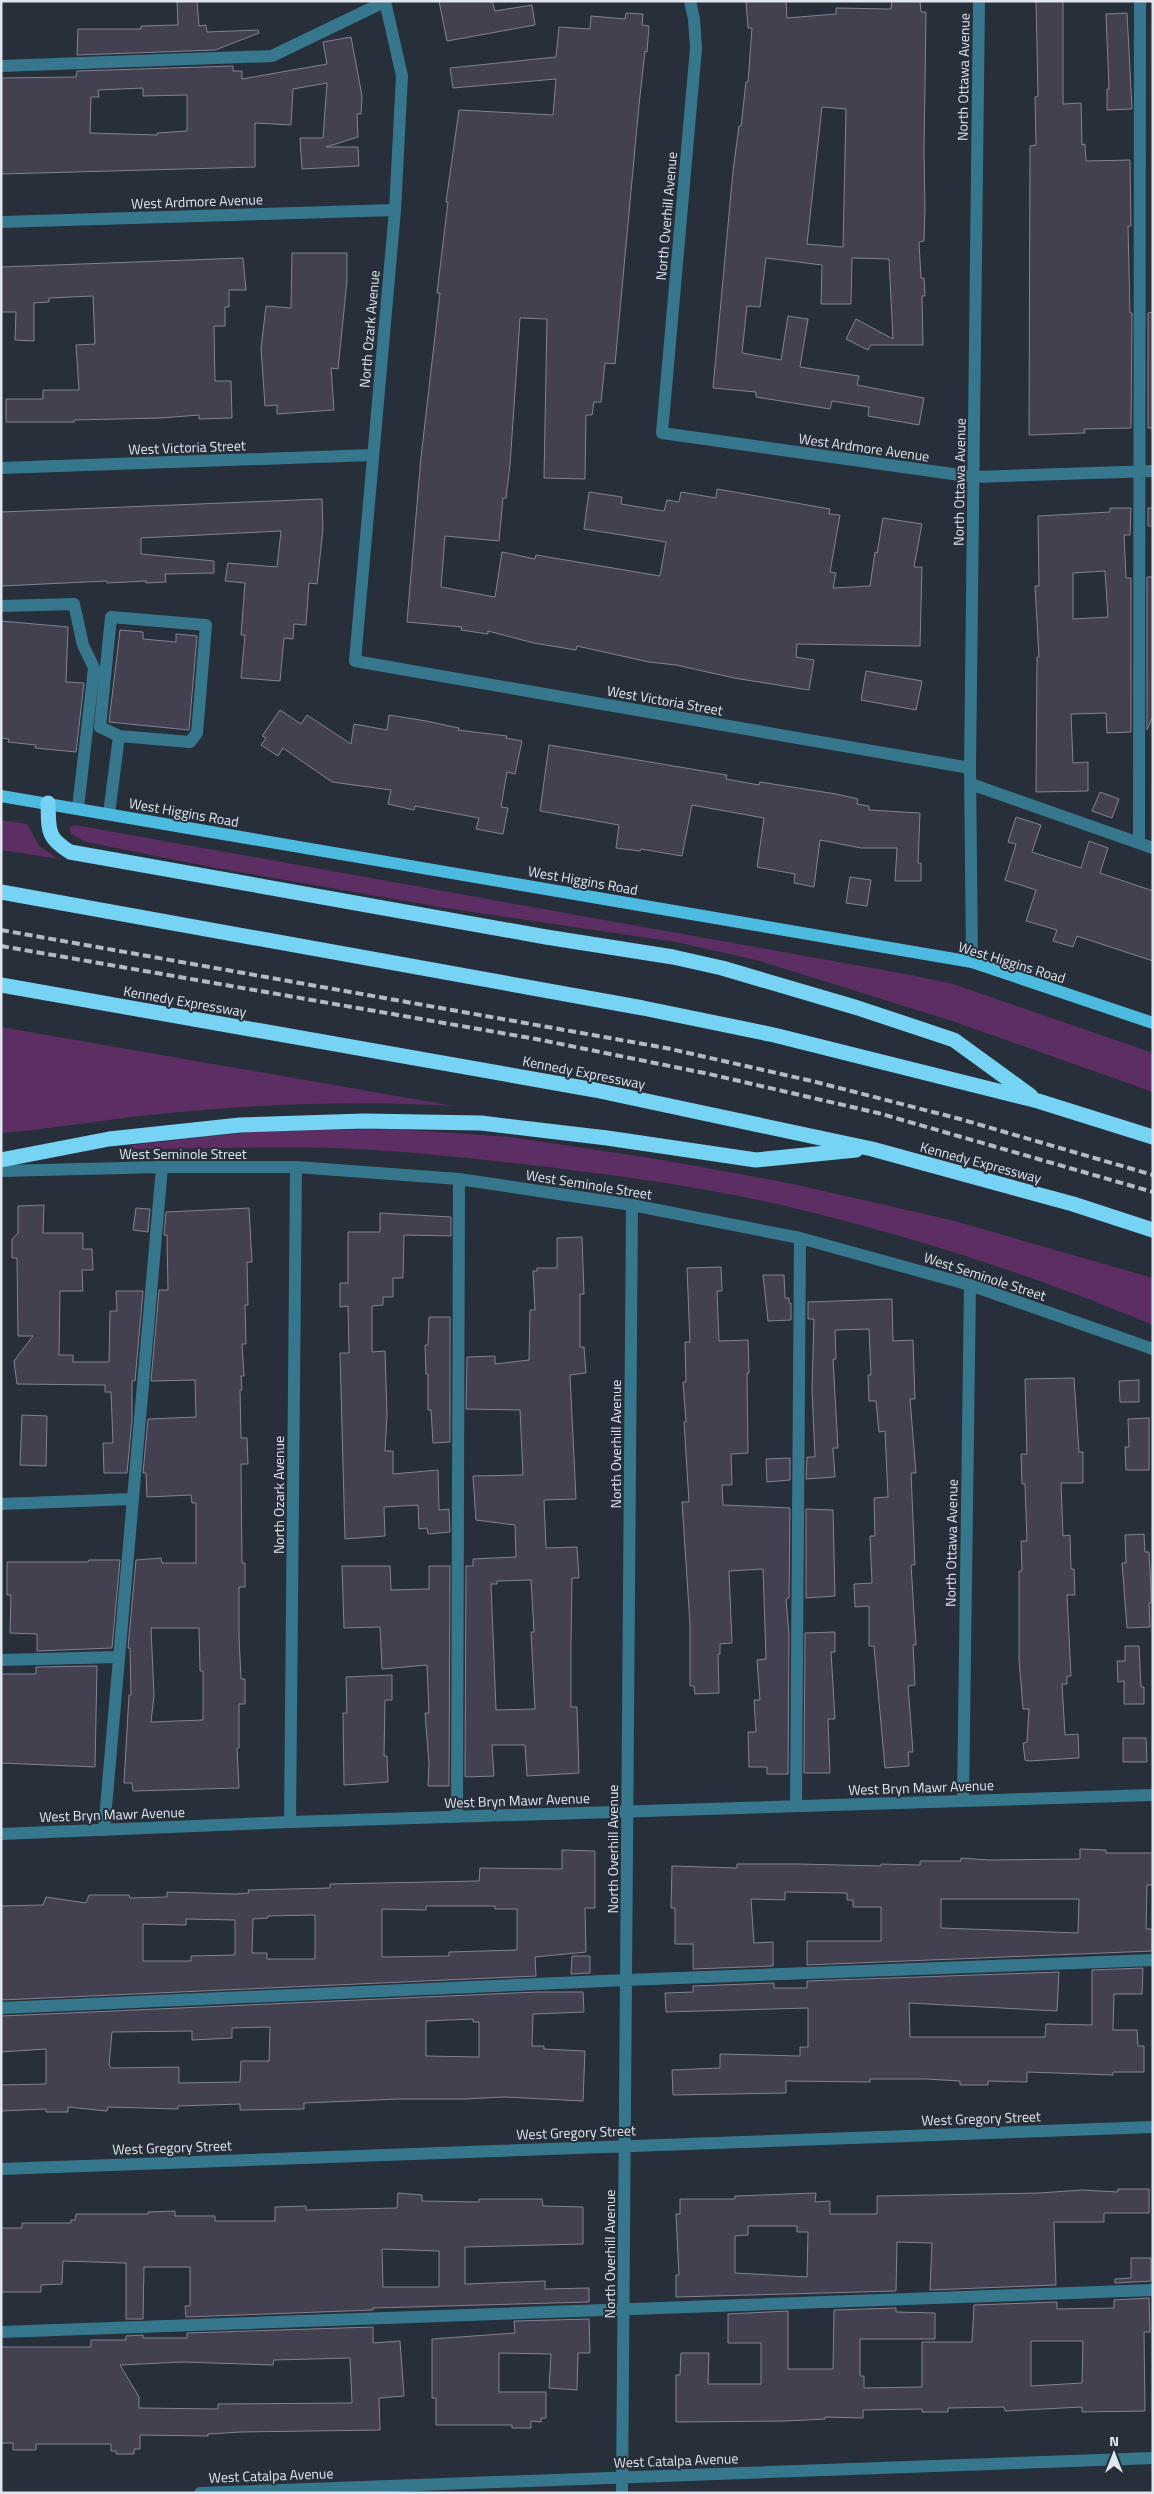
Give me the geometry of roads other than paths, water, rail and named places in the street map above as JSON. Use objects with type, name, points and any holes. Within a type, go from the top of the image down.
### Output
[{"type":"highway","points":[[48,803],[49,832],[55,843],[70,852],[546,937],[673,957],[722,968],[858,1008],[954,1040],[1038,1101]]},
{"type":"highway","points":[[1,892],[653,1010],[774,1035],[1038,1101],[1153,1137]]},
{"type":"highway","name":"Kennedy Expressway","points":[[1,985],[595,1090],[872,1149],[1073,1204],[1153,1230]]},
{"type":"highway","points":[[1,1160],[109,1139],[240,1125],[364,1120],[481,1123],[616,1139],[756,1160],[872,1149]]},
{"type":"main road","name":"West Higgins Road","points":[[1,796],[972,962],[1153,1023]]},
{"type":"street","points":[[1,66],[272,56],[386,1]]},
{"type":"street","name":"North Ozark Avenue","points":[[355,661],[394,210],[402,76],[386,1]]},
{"type":"street","name":"North Overhill Avenue","points":[[662,434],[696,48],[694,19],[690,1]]},
{"type":"street","name":"North Ottawa Avenue","points":[[972,962],[970,768],[979,1]]},
{"type":"street","points":[[1139,843],[1140,1]]},
{"type":"street","name":"West Ardmore Avenue","points":[[1,222],[394,210]]},
{"type":"street","name":"West Ardmore Avenue","points":[[662,434],[974,477],[1153,471]]},
{"type":"street","name":"West Victoria Street","points":[[1,468],[373,455]]},
{"type":"street","points":[[1,606],[74,604],[83,645],[94,668],[78,808]]},
{"type":"street","points":[[111,617],[206,625],[197,733],[190,742],[119,736],[100,727],[111,617]]},
{"type":"street","name":"West Victoria Street","points":[[355,661],[970,768]]},
{"type":"street","points":[[109,814],[119,736]]},
{"type":"street","points":[[971,784],[1153,848]]},
{"type":"street","points":[[104,1830],[162,1167]]},
{"type":"street","name":"West Seminole Street","points":[[1,1171],[162,1167],[296,1167],[459,1179],[632,1205],[800,1238],[970,1285],[1153,1349]]},
{"type":"street","name":"North Ozark Avenue","points":[[290,1822],[296,1167]]},
{"type":"street","points":[[457,1817],[459,1179]]},
{"type":"street","name":"North Overhill Avenue","points":[[622,2493],[632,1205]]},
{"type":"street","points":[[796,1806],[800,1238]]},
{"type":"street","name":"North Ottawa Avenue","points":[[963,1801],[970,1285]]},
{"type":"street","points":[[1,1504],[132,1499]]},
{"type":"street","points":[[1,1660],[118,1657]]},
{"type":"street","name":"West Bryn Mawr Avenue","points":[[1,1834],[290,1822],[1153,1795]]},
{"type":"street","points":[[1,2008],[626,1980],[1153,1960]]},
{"type":"street","name":"West Gregory Street","points":[[1,2169],[1153,2127]]},
{"type":"street","points":[[1,2332],[1153,2290]]},
{"type":"street","name":"West Catalpa Avenue","points":[[200,2493],[1153,2458]]},
{"type":"railway","points":[[1,930],[666,1048],[812,1081],[960,1119],[1153,1175]]},
{"type":"railway","points":[[1,946],[536,1039],[709,1074],[878,1113],[1153,1192]]}]
